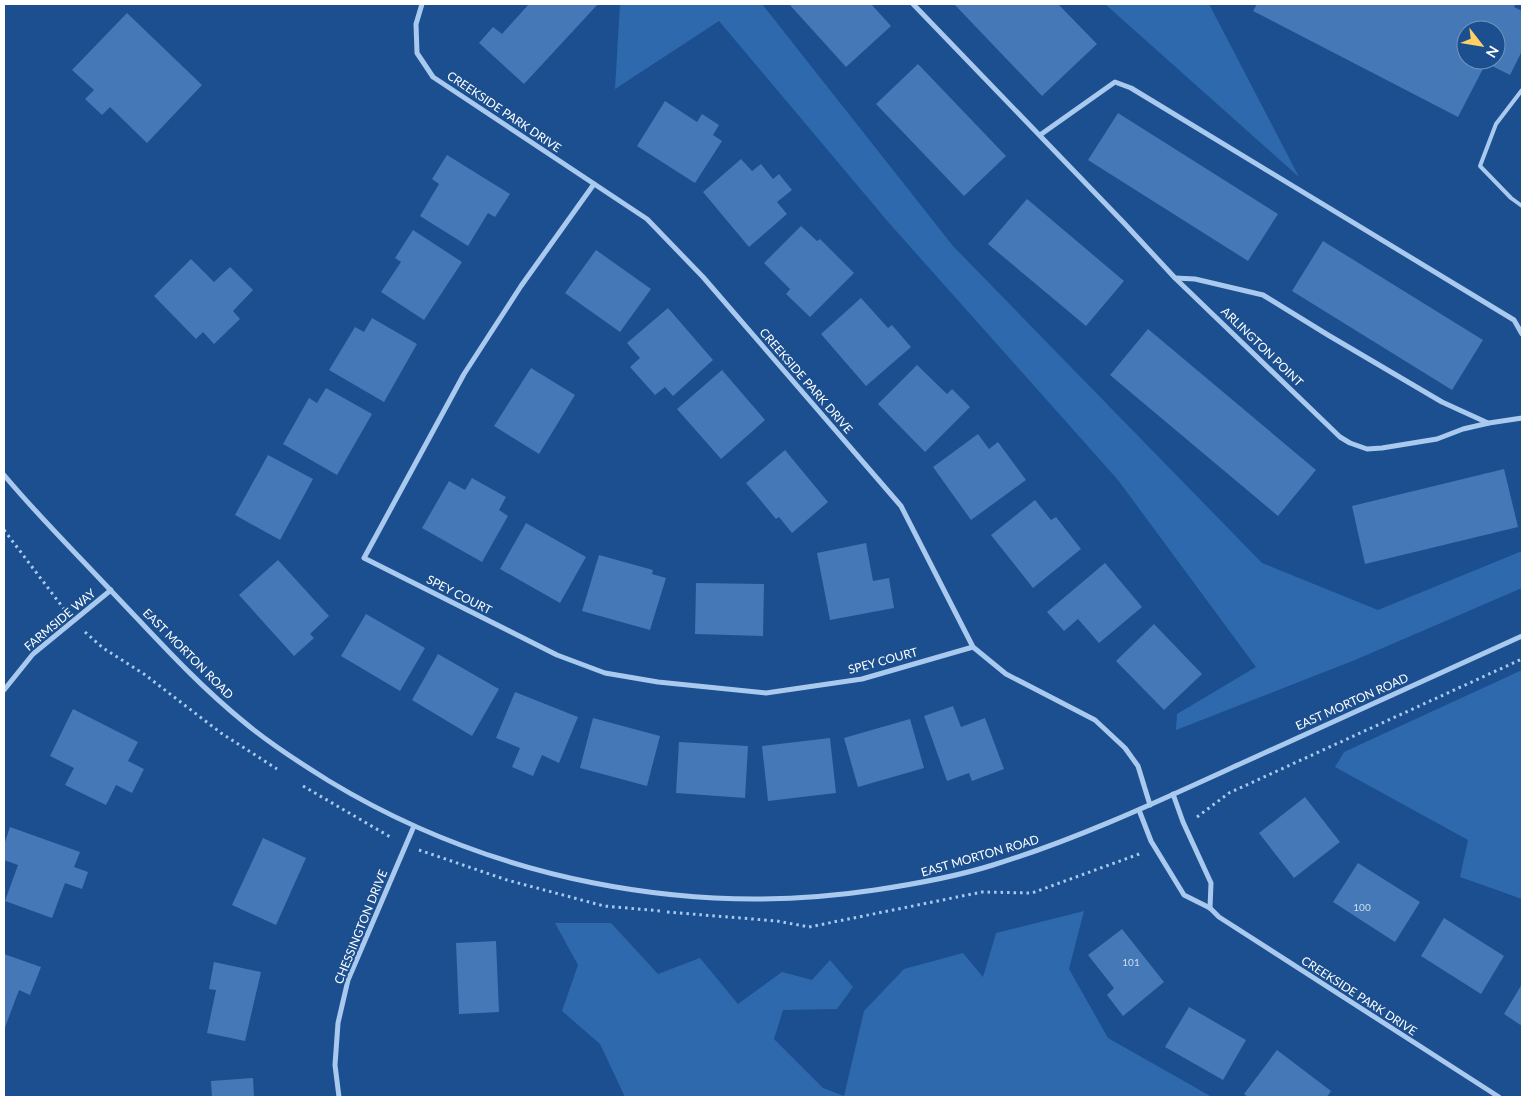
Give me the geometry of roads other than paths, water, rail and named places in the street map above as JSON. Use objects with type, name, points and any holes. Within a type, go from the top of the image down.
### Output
[{"type":"street","name":"CREEKSIDE PARK DRIVE","points":[[422,4],[416,24],[417,54],[433,77],[647,219],[704,277],[901,506],[973,646],[1006,674],[1095,720],[1126,748],[1138,766],[1150,805]]},
{"type":"street","name":"ARLINGTON POINT","points":[[913,4],[1175,278],[1340,437],[1367,449],[1382,448],[1437,439],[1463,429],[1522,418]]},
{"type":"street","points":[[1040,135],[1115,82],[1131,88],[1514,320],[1522,334]]},
{"type":"street","name":"SPEY COURT","points":[[594,184],[521,286],[464,374],[364,558],[557,655],[605,672],[658,682],[766,693],[862,679],[973,646]]},
{"type":"street","points":[[1175,278],[1195,279],[1263,295],[1442,402],[1488,423]]},
{"type":"street","name":"EAST MORTON ROAD","points":[[4,475],[194,678],[245,723],[304,765],[354,796],[414,826],[480,852],[549,874],[620,888],[691,897],[763,900],[835,896],[920,883],[989,866],[1058,843],[1139,810],[1522,636]]},
{"type":"street","name":"FARMSIDE WAY","points":[[4,690],[33,654],[111,590]]},
{"type":"street","points":[[1173,794],[1185,827],[1212,883],[1210,908]]},
{"type":"street","name":"CREEKSIDE PARK DRIVE","points":[[1139,810],[1151,841],[1184,895],[1210,908],[1227,923],[1499,1097]]},
{"type":"street","name":"CHESSINGTON DRIVE","points":[[340,1097],[335,1066],[338,1022],[348,980],[414,826]]},
{"type":"lane","points":[[1522,90],[1496,124],[1480,166],[1511,198],[1522,206]]}]
